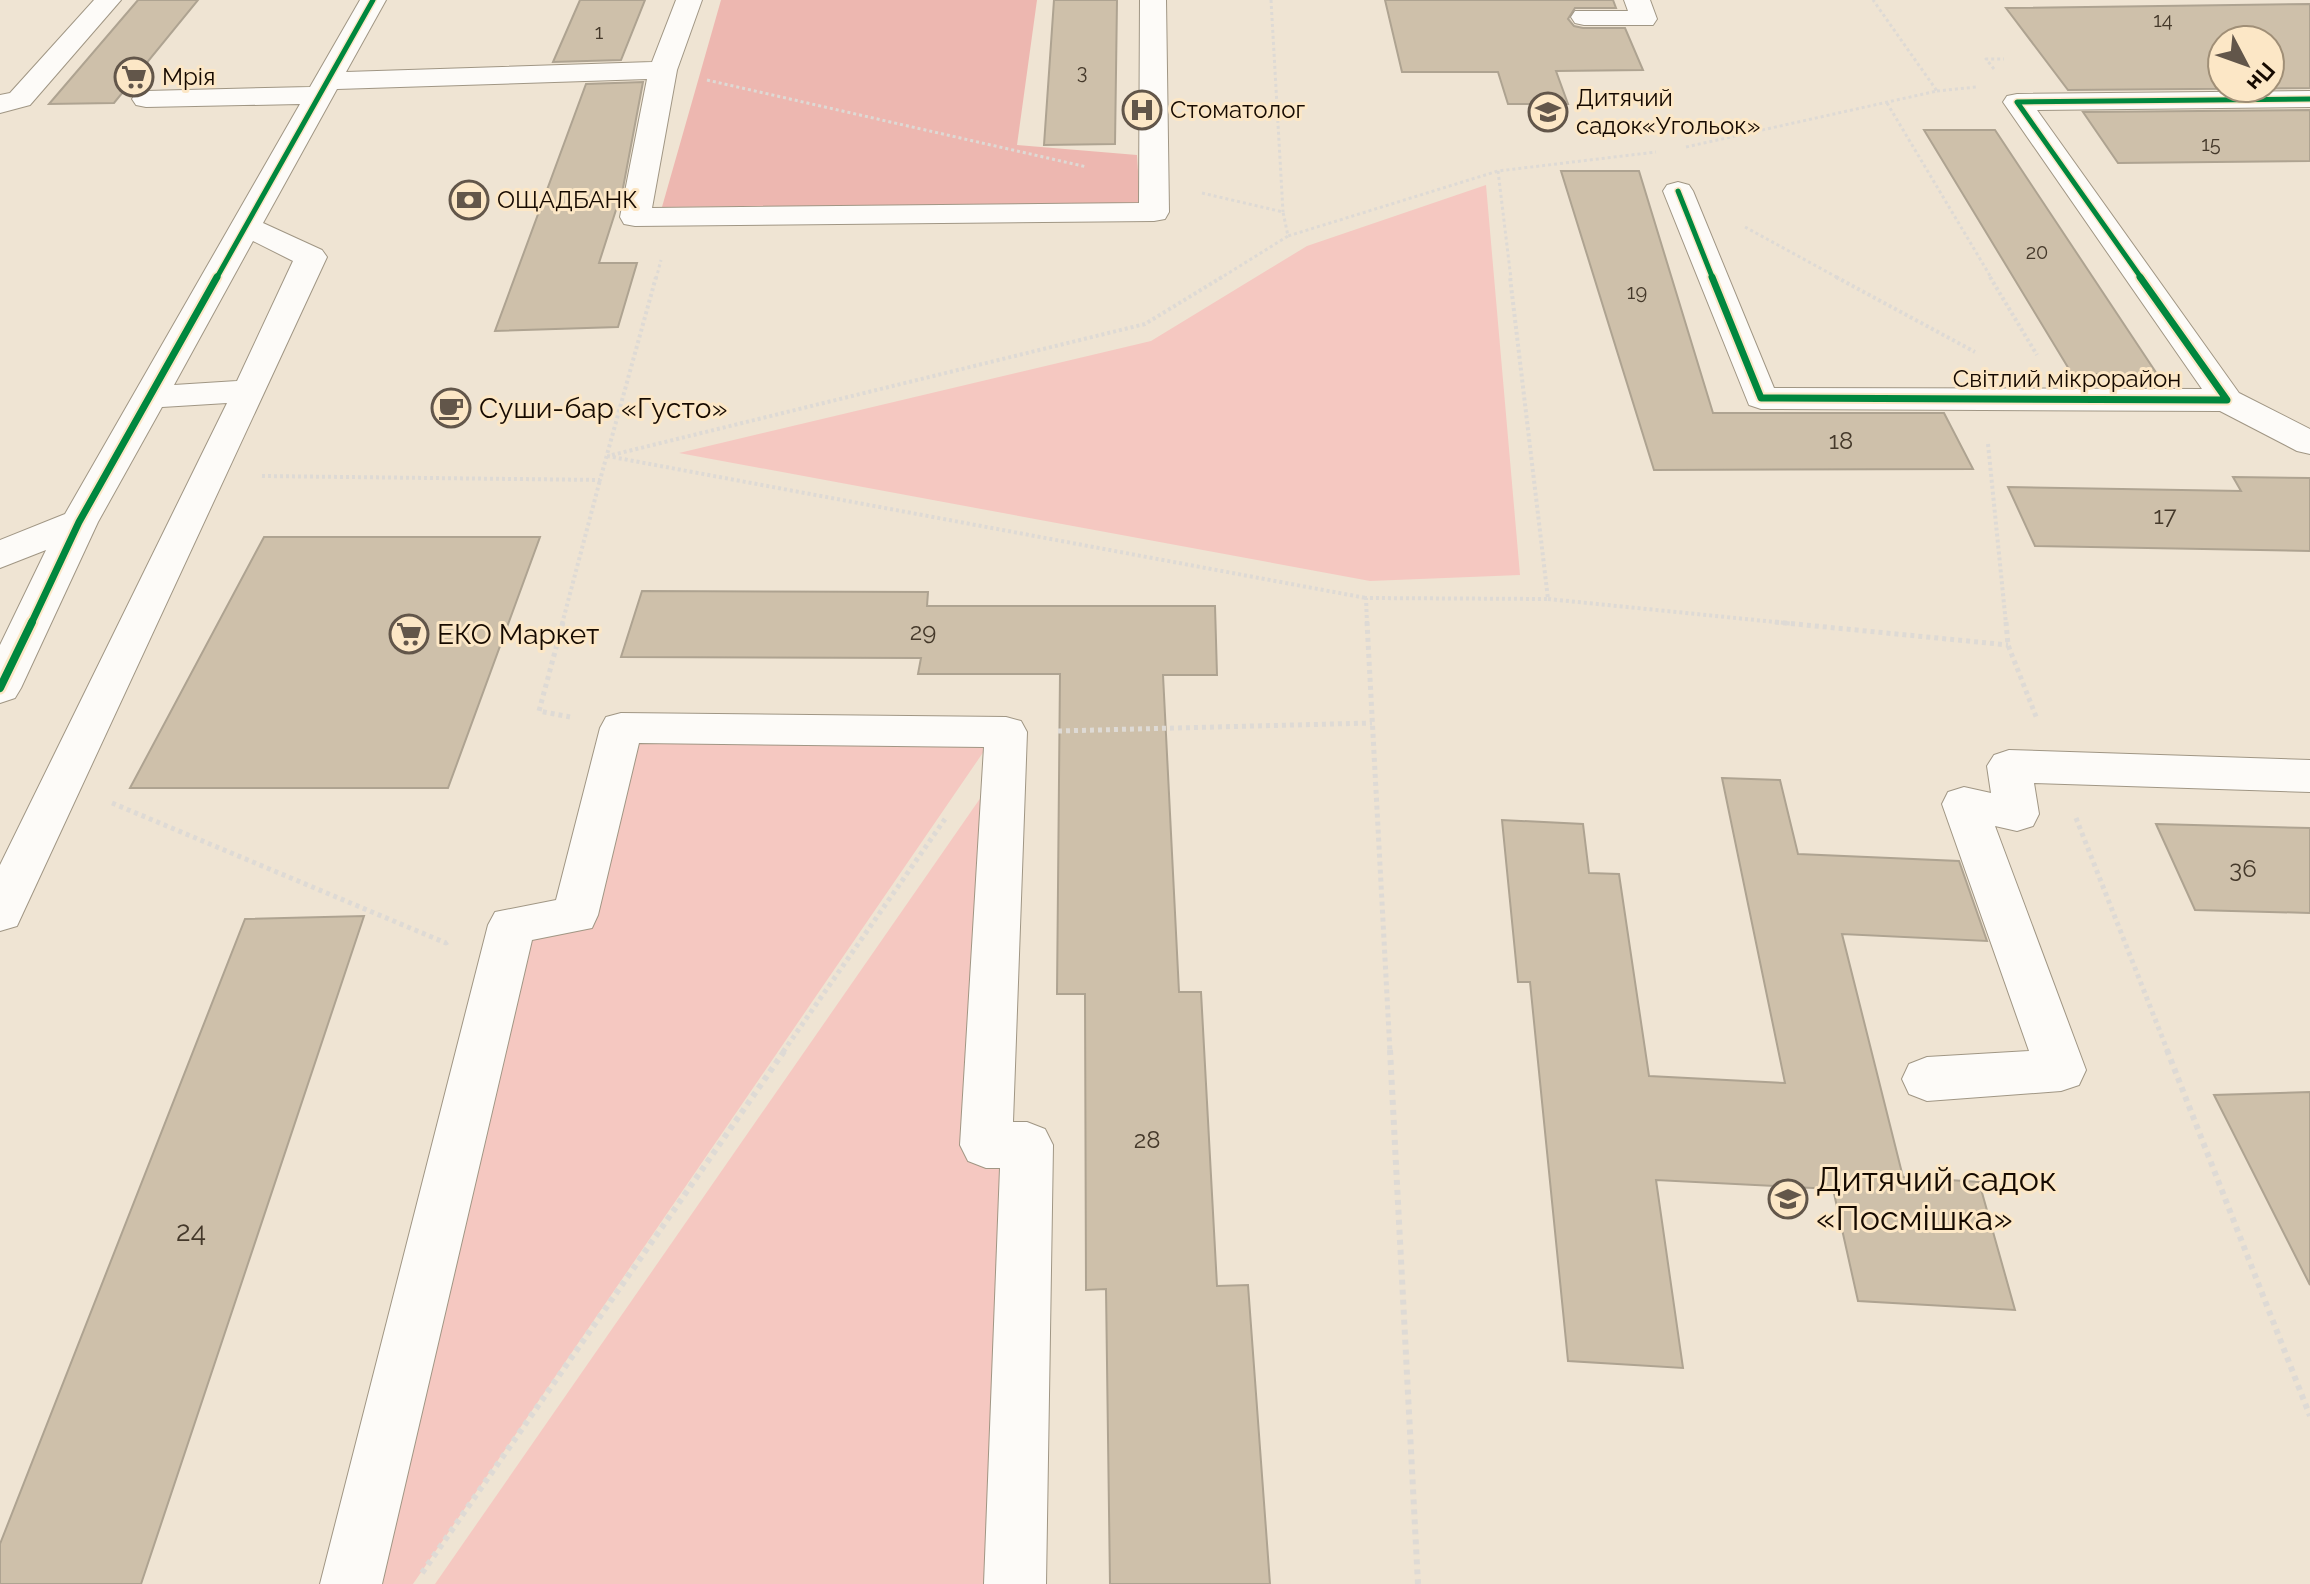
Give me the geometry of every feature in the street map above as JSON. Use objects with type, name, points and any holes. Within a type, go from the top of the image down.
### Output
[{"type":"street","points":[[0,104],[20,99],[108,0]]},
{"type":"street","points":[[0,688],[79,522],[373,0]]},
{"type":"street","points":[[689,0],[663,70],[635,217],[1154,212],[1153,0]]},
{"type":"street","points":[[1584,17],[1644,19],[1637,0]]},
{"type":"street","points":[[146,99],[663,70]]},
{"type":"street","name":"Світлий мікрорайон","points":[[2227,400],[2017,102],[2310,99]]},
{"type":"street","name":"Світлий мікрорайон","points":[[1678,191],[1761,398],[2227,400]]},
{"type":"street","points":[[0,913],[311,257],[245,226]]},
{"type":"street","points":[[149,397],[250,391]]},
{"type":"street","points":[[2227,400],[2310,443]]},
{"type":"street","points":[[0,555],[79,522]]},
{"type":"street","points":[[351,1584],[512,925],[575,915],[621,728],[1006,732],[986,1145],[1027,1145],[1015,1584]]},
{"type":"street","points":[[1927,1079],[2061,1070],[1964,804],[2017,814],[2009,766],[2310,776]]},
{"type":"path","points":[[1271,0],[1283,212],[1288,236]]},
{"type":"path","points":[[607,456],[1145,324],[1288,236],[1498,171],[1670,151],[1937,91],[1873,0]]},
{"type":"path","points":[[663,70],[1283,212]]},
{"type":"path","points":[[1887,103],[2063,399]]},
{"type":"path","points":[[1670,151],[1678,191],[1980,355]]},
{"type":"path","points":[[1498,171],[1548,599]]},
{"type":"path","points":[[621,728],[539,711],[673,216]]},
{"type":"path","points":[[1984,399],[2008,645],[2310,1416]]},
{"type":"path","points":[[607,456],[1366,598],[1548,599],[2008,645]]},
{"type":"path","points":[[209,476],[600,480]]},
{"type":"path","points":[[1366,598],[1418,1584]]},
{"type":"path","points":[[1006,732],[1372,723]]},
{"type":"path","points":[[63,782],[446,943],[459,936]]},
{"type":"path","points":[[414,1584],[951,811]]},
{"type":"shaded area","points":[[721,0],[1037,0],[1017,145],[1137,155],[1140,204],[662,207]]},
{"type":"shaded area","points":[[1486,185],[1520,575],[1370,581],[679,453],[1151,341],[1307,246]]},
{"type":"shaded area","points":[[620,733],[993,738],[413,1584],[370,1584],[526,931],[586,926]]},
{"type":"shaded area","points":[[1004,764],[1007,1157],[990,1584],[435,1584]]},
{"type":"building","points":[[138,0],[198,0],[114,103],[49,104]]},
{"type":"building","points":[[580,0],[645,0],[621,60],[553,62]]},
{"type":"building","points":[[1054,0],[1117,0],[1115,144],[1044,145]]},
{"type":"building","points":[[1385,0],[1613,0],[1616,8],[1575,8],[1568,19],[1574,26],[1583,28],[1625,28],[1643,70],[1556,71],[1568,104],[1508,104],[1498,72],[1402,72]]},
{"type":"building","points":[[2310,4],[2310,88],[2286,88],[2286,24],[2206,24],[2206,89],[2068,90],[2006,8]]},
{"type":"building","points":[[643,82],[623,188],[599,263],[637,263],[618,327],[495,331],[586,84]]},
{"type":"building","points":[[2310,110],[2310,161],[2118,163],[2083,112]]},
{"type":"building","points":[[1924,130],[1995,130],[2157,374],[2072,374]]},
{"type":"building","points":[[1561,171],[1639,171],[1713,413],[1944,413],[1973,469],[1654,470]]},
{"type":"building","points":[[2233,477],[2310,478],[2310,551],[2035,546],[2008,487],[2241,491]]},
{"type":"building","points":[[264,537],[540,537],[448,788],[130,788]]},
{"type":"building","points":[[642,591],[928,592],[927,606],[1215,606],[1217,675],[1163,675],[1179,992],[1201,992],[1217,1286],[1248,1285],[1270,1584],[1110,1584],[1106,1289],[1086,1290],[1085,994],[1057,994],[1060,674],[918,674],[921,658],[621,657]]},
{"type":"building","points":[[1722,778],[1780,780],[1798,854],[1959,861],[1987,941],[1842,934],[1903,1177],[1979,1182],[2015,1310],[1858,1301],[1833,1189],[1656,1180],[1683,1368],[1568,1361],[1530,982],[1518,982],[1502,820],[1583,824],[1589,873],[1619,874],[1649,1076],[1785,1083]]},
{"type":"building","points":[[2156,824],[2310,828],[2310,913],[2195,910]]},
{"type":"building","points":[[364,916],[141,1584],[0,1584],[0,1544],[245,919]]},
{"type":"building","points":[[2310,1092],[2310,1285],[2214,1095]]},
{"type":"cycle path","points":[[0,688],[79,522],[373,0]]},
{"type":"cycle path","points":[[1678,191],[1761,398],[2227,400],[2017,102],[2310,99]]},
{"type":"place","name":"Мрія","points":[[134,77]]},
{"type":"place","name":"Стоматолог","points":[[1142,110]]},
{"type":"place","name":"Дитячий садок«Угольок»","points":[[1548,112]]},
{"type":"place","name":"ОЩАДБАНК","points":[[469,200]]},
{"type":"place","name":"Суши-бар «Густо»","points":[[451,408]]},
{"type":"place","name":"ЕКО Маркет","points":[[409,634]]},
{"type":"place","name":"Дитячий садок «Посмішка»","points":[[1788,1199]]}]
